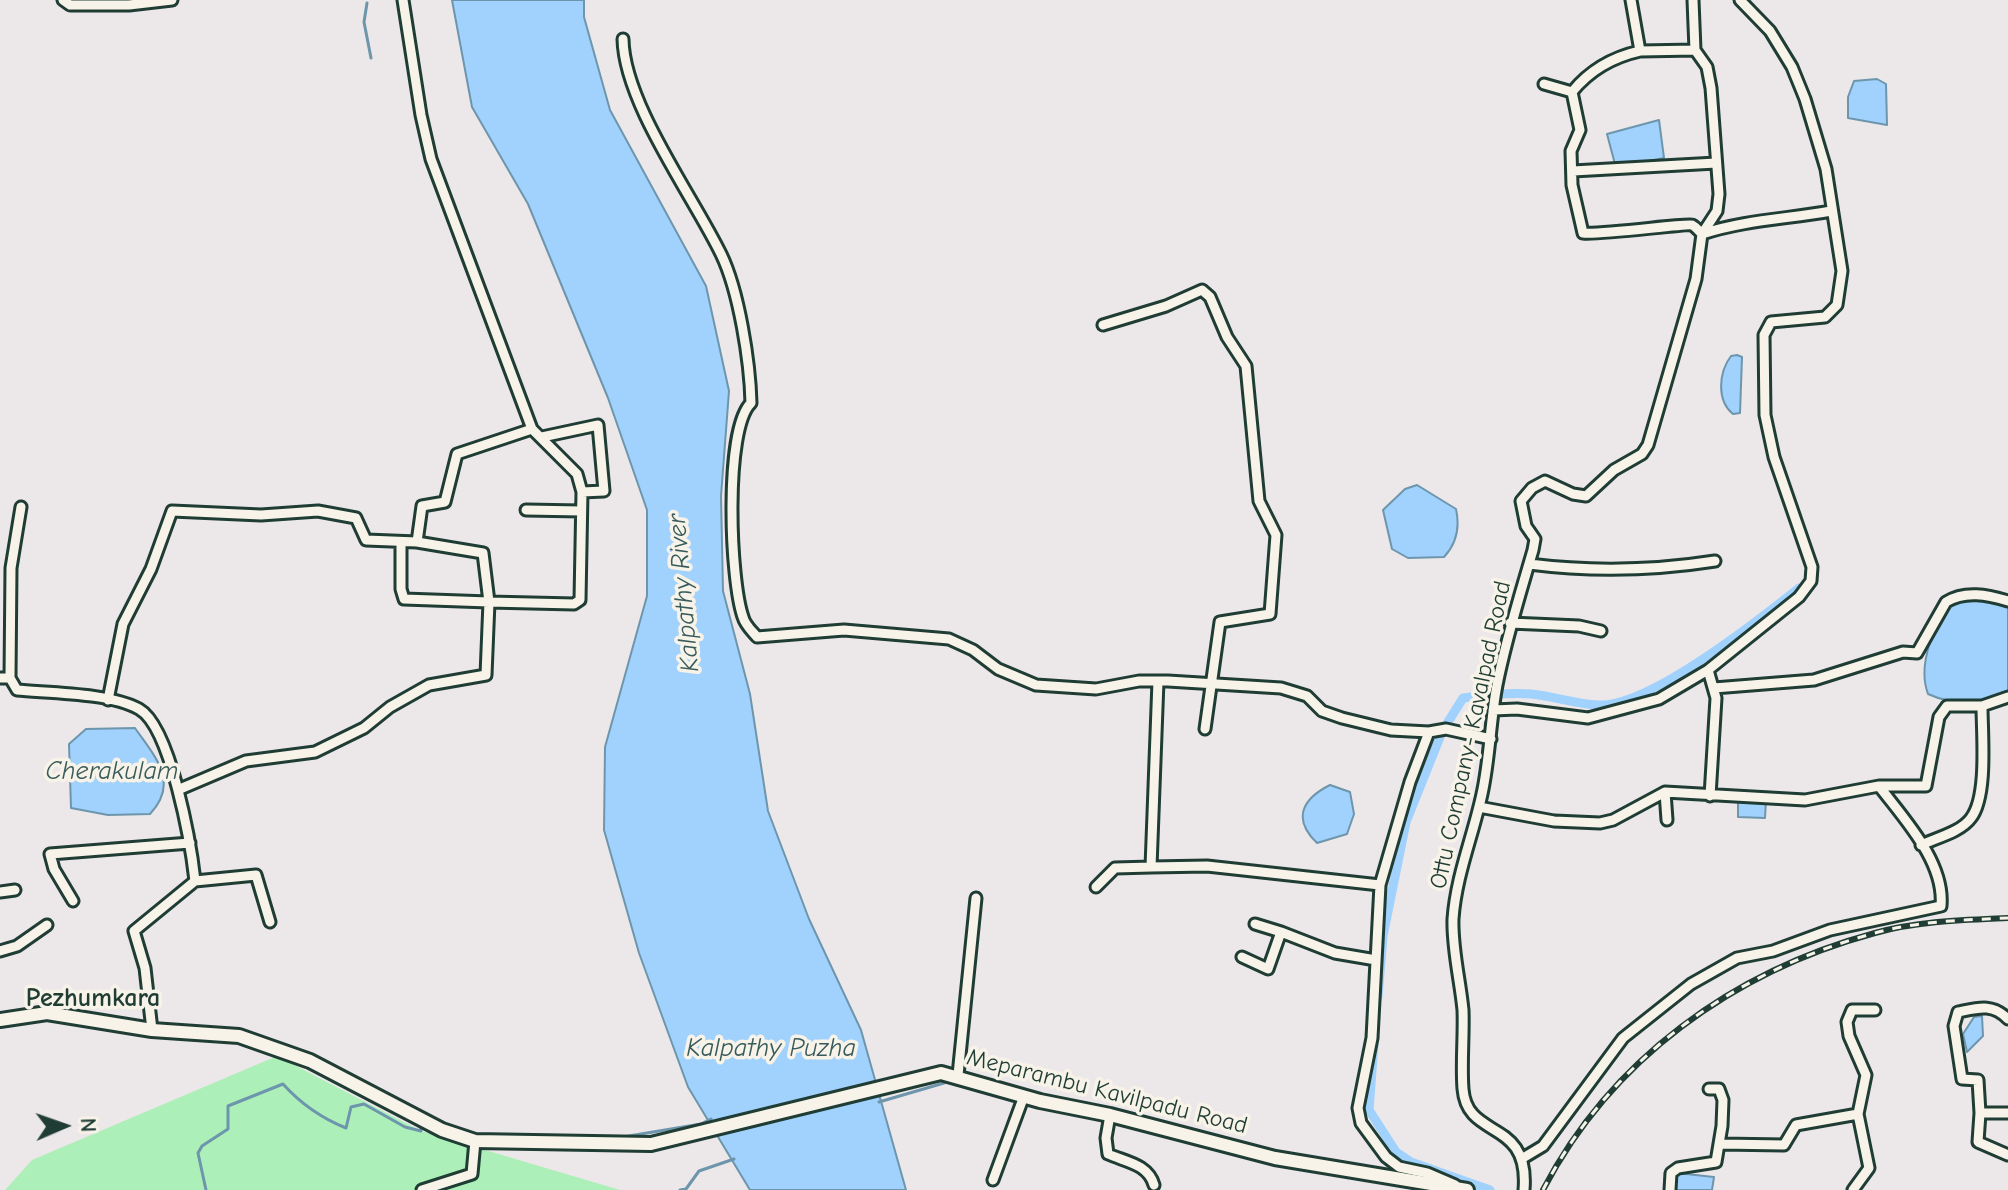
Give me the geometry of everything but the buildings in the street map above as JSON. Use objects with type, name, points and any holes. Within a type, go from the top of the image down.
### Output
[{"type":"main road","name":"Meparambu Kavilpadu Road","points":[[0,1020],[47,1013],[152,1030],[239,1036],[267,1043],[310,1061],[442,1130],[475,1141],[651,1144],[924,1074],[958,1075],[1024,1096],[1325,1169],[1462,1189]]},
{"type":"street","points":[[63,0],[70,5],[172,0]]},
{"type":"street","points":[[401,544],[401,589],[404,599],[574,604],[580,600],[582,492],[577,474],[532,429],[431,159],[403,0]]},
{"type":"street","points":[[1631,0],[1640,51]]},
{"type":"street","name":"Ottu Company- Kavalpad Road","points":[[1523,1158],[1515,1143],[1468,1109],[1464,1097],[1463,1013],[1453,923],[1460,874],[1479,807],[1510,623],[1535,539],[1526,526],[1521,501],[1532,488],[1545,481],[1573,494],[1586,496],[1614,470],[1642,454],[1648,445],[1696,279],[1702,234],[1717,211],[1707,67],[1695,50],[1693,0]]},
{"type":"street","points":[[1493,710],[1517,709],[1588,718],[1606,716],[1659,699],[1708,670],[1799,597],[1811,581],[1812,567],[1774,457],[1765,415],[1764,335],[1771,322],[1825,317],[1837,305],[1842,271],[1826,169],[1796,78],[1770,31],[1740,0]]},
{"type":"street","points":[[623,39],[623,60],[640,101],[687,198],[723,257],[737,308],[751,403],[743,411],[734,468],[732,557],[744,621],[757,637],[844,630],[949,639],[973,650],[998,669],[1036,685],[1096,689],[1158,681],[1281,688],[1307,696],[1322,711],[1391,730],[1429,732],[1446,729],[1491,739]]},
{"type":"street","points":[[1572,92],[1585,76],[1618,56],[1640,51],[1695,50]]},
{"type":"street","points":[[1544,84],[1572,92]]},
{"type":"street","points":[[1572,92],[1580,130],[1571,151],[1572,185],[1583,233],[1639,232],[1691,224],[1702,234],[1741,223],[1785,220],[1831,211]]},
{"type":"street","points":[[1573,171],[1716,163]]},
{"type":"street","points":[[1103,325],[1166,306],[1202,290],[1210,297],[1227,337],[1246,366],[1259,501],[1276,535],[1270,614],[1220,622],[1205,729]]},
{"type":"street","points":[[542,437],[598,425],[604,491],[582,492]]},
{"type":"street","points":[[417,542],[422,506],[445,502],[457,454],[532,429]]},
{"type":"street","points":[[21,507],[11,568],[5,678],[17,690],[108,700],[141,709],[152,723],[180,789],[195,881]]},
{"type":"street","points":[[526,510],[581,511]]},
{"type":"street","points":[[108,700],[123,624],[151,569],[172,511],[261,515],[335,513],[356,518],[366,540],[401,544],[417,542],[483,553],[489,602],[486,675],[429,685],[390,707],[364,728],[315,752],[246,761],[180,789]]},
{"type":"street","points":[[1529,564],[1634,570],[1715,561]]},
{"type":"street","points":[[1714,688],[1814,680],[1903,652],[1917,653],[1946,602],[1953,597],[1979,595],[2008,601]]},
{"type":"street","points":[[1510,623],[1579,626],[1601,631]]},
{"type":"street","points":[[1708,670],[1714,688],[1710,796]]},
{"type":"street","points":[[1151,867],[1158,681]]},
{"type":"street","points":[[1479,807],[1546,820],[1600,823],[1613,820],[1665,792],[1805,800],[1879,786],[1926,786],[1939,717],[1947,706],[1982,706],[2007,699]]},
{"type":"street","points":[[1921,845],[1961,827],[1971,819],[1977,807],[1981,788],[1982,706]]},
{"type":"street","points":[[1429,732],[1410,782],[1380,885],[1372,1038],[1358,1108],[1361,1123],[1386,1157],[1399,1167],[1427,1173],[1462,1189]]},
{"type":"street","points":[[1524,1190],[1523,1158],[1543,1146],[1623,1038],[1691,984],[1737,958],[1773,951],[1830,930],[1941,906],[1942,891],[1921,845],[1879,786]]},
{"type":"street","points":[[1665,792],[1667,820]]},
{"type":"street","points":[[73,901],[54,869],[50,854],[190,843]]},
{"type":"street","points":[[1096,887],[1115,868],[1207,866],[1380,885]]},
{"type":"street","points":[[152,1030],[145,968],[134,931],[195,881],[256,875],[270,922]]},
{"type":"street","points":[[0,892],[15,890]]},
{"type":"street","points":[[958,1075],[976,898]]},
{"type":"street","points":[[1255,924],[1335,953],[1376,960]]},
{"type":"street","points":[[0,951],[17,946],[47,925]]},
{"type":"street","points":[[1242,957],[1268,969],[1281,932]]},
{"type":"street","points":[[2008,1019],[1999,1010],[1983,1007],[1958,1012],[1954,1026],[1962,1079],[1978,1080],[1978,1142],[2008,1155]]},
{"type":"street","points":[[1853,1190],[1869,1168],[1858,1114],[1866,1075],[1847,1022],[1852,1010],[1875,1010]]},
{"type":"street","points":[[1670,1190],[1671,1173],[1678,1168],[1716,1162],[1721,1144],[1722,1093],[1709,1089]]},
{"type":"street","points":[[993,1180],[1024,1096]]},
{"type":"street","points":[[1980,1113],[2008,1113]]},
{"type":"street","points":[[1721,1144],[1784,1145],[1796,1125],[1858,1114]]},
{"type":"street","points":[[1110,1115],[1106,1138],[1108,1154],[1141,1166],[1151,1176],[1154,1185]]},
{"type":"street","points":[[422,1190],[472,1174],[475,1141]]},
{"type":"green space","points":[[277,1056],[421,1131],[620,1190],[5,1190],[32,1160]]},
{"type":"water","name":"Kalpathy Puzha","points":[[452,0],[584,0],[584,17],[610,110],[706,286],[729,391],[721,496],[723,591],[750,694],[768,811],[809,919],[861,1030],[906,1190],[750,1190],[688,1087],[639,953],[604,830],[605,747],[647,596],[647,510],[608,398],[528,204],[472,107]]},
{"type":"water","points":[[1877,79],[1886,84],[1887,125],[1848,118],[1848,97],[1854,81]]},
{"type":"water","points":[[1659,120],[1664,158],[1616,168],[1607,134]]},
{"type":"water","points":[[1731,356],[1742,357],[1740,413],[1733,414],[1724,401],[1721,386],[1727,363]]},
{"type":"water","points":[[1417,485],[1456,509],[1456,534],[1444,557],[1408,558],[1392,549],[1383,510],[1405,489]]},
{"type":"water","points":[[1967,598],[2008,605],[2008,693],[1989,700],[1947,700],[1928,694],[1925,683],[1926,657],[1934,632],[1954,601]]},
{"type":"water","name":"Cherakulam","points":[[135,728],[156,760],[164,780],[159,802],[150,814],[108,815],[71,808],[69,744],[86,729]]},
{"type":"water","points":[[1330,785],[1350,792],[1354,814],[1347,834],[1317,843],[1305,826],[1304,810],[1313,797]]},
{"type":"water","points":[[1738,799],[1766,800],[1765,818],[1738,817]]},
{"type":"water","points":[[1982,1016],[1983,1036],[1967,1052],[1963,1034],[1974,1017]]},
{"type":"water","points":[[1677,1173],[1714,1177],[1712,1190],[1676,1190]]},
{"type":"waterway","points":[[367,3],[364,22],[371,58]]},
{"type":"waterway","points":[[1448,722],[1463,698],[1497,694],[1523,693],[1598,705],[1619,702],[1673,678],[1702,660],[1799,588]]},
{"type":"waterway","points":[[1378,997],[1383,936],[1406,822],[1440,737]]},
{"type":"waterway","points":[[1374,1044],[1369,1110],[1396,1152],[1411,1162],[1490,1190]]},
{"type":"waterway","points":[[879,1102],[944,1083]]},
{"type":"waterway","points":[[206,1190],[198,1153],[202,1146],[228,1129],[228,1106],[283,1084],[312,1110],[346,1128],[351,1107],[364,1104],[405,1127],[421,1131],[421,1123]]},
{"type":"waterway","points":[[617,1138],[701,1124],[711,1119]]},
{"type":"waterway","points":[[680,1190],[686,1189],[699,1171],[734,1159]]},
{"type":"railway","points":[[1543,1190],[1571,1143],[1604,1100],[1641,1061],[1726,996],[1773,971],[1875,933],[1958,920],[2008,918]]},
{"type":"district","name":"Pezhumkara","points":[[93,999]]},
{"type":"water label","name":"Kalpathy River","points":[[684,593]]}]
